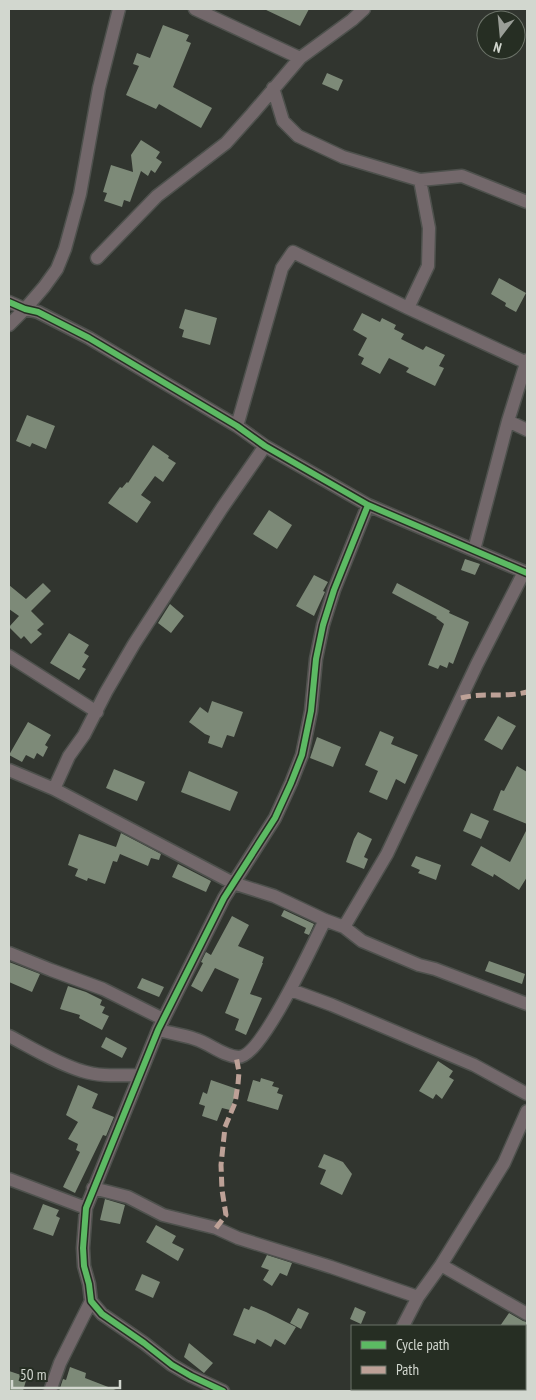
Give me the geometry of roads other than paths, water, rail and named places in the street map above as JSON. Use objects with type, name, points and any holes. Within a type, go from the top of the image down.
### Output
[{"type":"street","points":[[9,325],[44,287],[57,269],[65,250],[80,194],[99,88],[119,9]]},
{"type":"street","points":[[195,9],[300,58]]},
{"type":"street","points":[[97,258],[157,196],[226,143],[300,58],[364,9]]},
{"type":"street","points":[[273,88],[283,122],[298,136],[343,157],[420,180],[462,176],[527,202]]},
{"type":"street","points":[[408,308],[428,266],[428,228],[420,180]]},
{"type":"street","points":[[237,426],[282,268],[293,252],[408,308],[527,362],[508,420],[474,550]]},
{"type":"street","points":[[9,302],[38,312],[89,338],[237,426],[266,446],[368,504],[526,573],[477,664],[387,854],[344,927]]},
{"type":"street","points":[[508,420],[527,430]]},
{"type":"street","points":[[54,789],[62,770],[84,735],[134,644],[222,508],[266,446]]},
{"type":"street","points":[[50,1391],[60,1363],[91,1301],[84,1266],[83,1248],[86,1208],[93,1188],[161,1024],[224,898],[275,818],[302,755],[311,711],[316,659],[323,625],[334,590],[368,504]]},
{"type":"street","points":[[9,656],[97,712]]},
{"type":"street","points":[[9,770],[54,789],[233,883],[274,896],[344,927],[362,941],[402,958],[527,1004]]},
{"type":"street","points":[[9,952],[103,989],[161,1024],[225,1053],[240,1057],[248,1053],[262,1037],[291,990],[325,920]]},
{"type":"street","points":[[291,990],[332,1005],[474,1065],[527,1094]]},
{"type":"street","points":[[9,1036],[63,1064],[83,1072],[103,1075],[139,1076]]},
{"type":"street","points":[[404,1325],[418,1297],[441,1264],[504,1163],[527,1111]]},
{"type":"street","points":[[9,1179],[86,1208]]},
{"type":"street","points":[[93,1188],[128,1197],[162,1215],[216,1228],[238,1238],[418,1297]]},
{"type":"street","points":[[441,1264],[527,1314]]},
{"type":"street","points":[[91,1301],[102,1314],[172,1365],[223,1391]]}]
